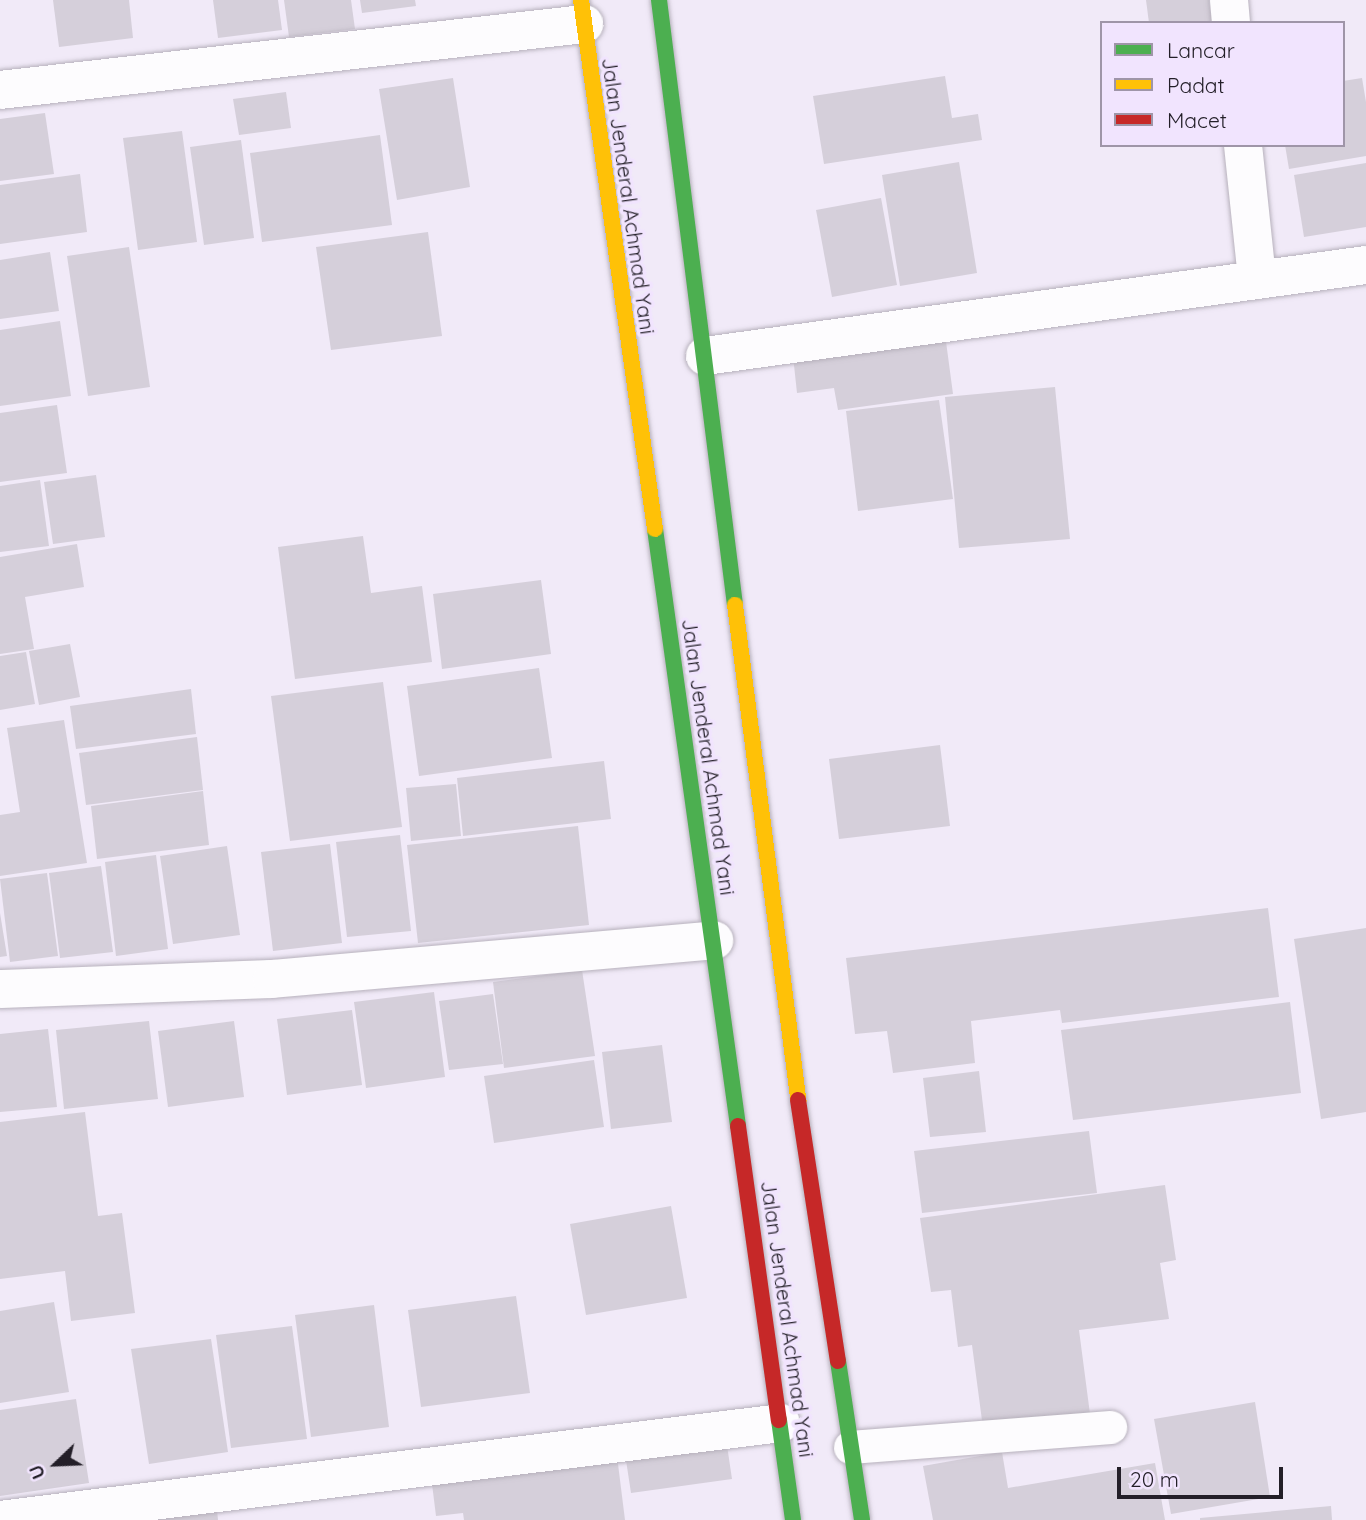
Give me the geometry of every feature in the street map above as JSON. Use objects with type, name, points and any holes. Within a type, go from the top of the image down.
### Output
[{"type":"street","points":[[659,0],[798,1102],[862,1520]]},
{"type":"street","points":[[1229,0],[1231,21]]},
{"type":"street","points":[[0,90],[582,12]]},
{"type":"street","name":"Jalan Jenderal Achmad Yani","points":[[582,12],[714,940],[793,1520]]},
{"type":"street","points":[[1243,147],[1256,278]]},
{"type":"street","points":[[705,356],[1256,278],[1366,265]]},
{"type":"street","points":[[0,989],[272,979],[714,940]]},
{"type":"street","points":[[0,1520],[781,1423]]},
{"type":"lane","points":[[850,1447],[1110,1427]]},
{"type":"building","points":[[53,0],[129,0],[133,38],[59,47]]},
{"type":"building","points":[[213,0],[278,0],[282,30],[218,38]]},
{"type":"building","points":[[284,0],[351,0],[355,29],[289,37]]},
{"type":"building","points":[[360,0],[415,0],[416,6],[362,13]]},
{"type":"building","points":[[1146,0],[1209,0],[1212,21],[1149,21]]},
{"type":"building","points":[[945,76],[952,118],[978,114],[982,140],[824,164],[813,96]]},
{"type":"building","points":[[453,78],[470,187],[397,200],[379,89]]},
{"type":"building","points":[[1362,78],[1366,102],[1366,156],[1289,169],[1285,147],[1345,147],[1345,81]]},
{"type":"building","points":[[286,92],[291,128],[239,135],[233,99]]},
{"type":"building","points":[[45,113],[54,174],[0,181],[0,119]]},
{"type":"building","points":[[182,131],[197,242],[138,250],[123,138]]},
{"type":"building","points":[[380,135],[392,225],[262,242],[250,153]]},
{"type":"building","points":[[241,140],[254,238],[204,245],[190,147]]},
{"type":"building","points":[[959,162],[977,273],[900,286],[882,175]]},
{"type":"building","points":[[1366,163],[1366,227],[1304,237],[1294,175]]},
{"type":"building","points":[[80,174],[87,232],[0,244],[0,185]]},
{"type":"building","points":[[881,198],[897,285],[832,297],[816,210]]},
{"type":"building","points":[[428,232],[442,336],[331,350],[316,247]]},
{"type":"building","points":[[129,247],[150,387],[88,396],[67,256]]},
{"type":"building","points":[[50,252],[59,311],[0,319],[0,260]]},
{"type":"building","points":[[60,321],[71,396],[0,406],[0,330]]},
{"type":"building","points":[[945,334],[953,394],[838,410],[834,388],[797,393],[793,356]]},
{"type":"building","points":[[1055,387],[1070,539],[959,548],[945,397]]},
{"type":"building","points":[[939,400],[953,499],[858,511],[846,411]]},
{"type":"building","points":[[57,405],[67,473],[0,482],[0,413]]},
{"type":"building","points":[[96,475],[105,537],[53,544],[44,482]]},
{"type":"building","points":[[40,480],[49,546],[0,552],[0,486]]},
{"type":"building","points":[[363,536],[371,593],[422,586],[432,662],[295,679],[278,547]]},
{"type":"building","points":[[77,544],[84,587],[25,597],[34,649],[0,654],[0,557]]},
{"type":"building","points":[[541,580],[551,654],[442,669],[433,594]]},
{"type":"building","points":[[70,644],[80,697],[39,705],[29,651]]},
{"type":"building","points":[[26,652],[35,704],[0,710],[0,656]]},
{"type":"building","points":[[539,668],[552,758],[419,776],[407,686]]},
{"type":"building","points":[[383,682],[402,827],[290,841],[271,696]]},
{"type":"building","points":[[191,689],[196,734],[76,749],[70,706]]},
{"type":"building","points":[[64,720],[87,863],[0,876],[0,815],[20,812],[7,728]]},
{"type":"building","points":[[197,737],[203,790],[86,805],[79,753]]},
{"type":"building","points":[[940,745],[950,826],[839,839],[829,759]]},
{"type":"building","points":[[604,761],[611,819],[463,836],[457,778]]},
{"type":"building","points":[[456,784],[461,836],[411,841],[406,788]]},
{"type":"building","points":[[203,791],[209,845],[97,859],[91,806]]},
{"type":"building","points":[[578,826],[589,925],[418,943],[407,845]]},
{"type":"building","points":[[400,835],[411,931],[347,937],[336,842]]},
{"type":"building","points":[[330,844],[342,943],[273,951],[261,852]]},
{"type":"building","points":[[227,846],[240,935],[173,944],[160,856]]},
{"type":"building","points":[[156,855],[168,949],[116,956],[105,862]]},
{"type":"building","points":[[101,866],[113,952],[60,958],[49,873]]},
{"type":"building","points":[[47,873],[58,956],[10,962],[0,879]]},
{"type":"building","points":[[1268,908],[1279,997],[1062,1023],[1060,1010],[971,1021],[975,1063],[893,1073],[887,1031],[855,1034],[846,958]]},
{"type":"building","points":[[0,913],[7,956],[0,957]]},
{"type":"building","points":[[1366,928],[1366,1112],[1321,1119],[1294,939]]},
{"type":"building","points":[[582,970],[595,1056],[504,1068],[493,982]]},
{"type":"building","points":[[434,992],[445,1077],[366,1088],[354,1002]]},
{"type":"building","points":[[493,994],[503,1064],[449,1070],[439,1001]]},
{"type":"building","points":[[1290,1002],[1301,1093],[1073,1120],[1061,1030]]},
{"type":"building","points":[[352,1010],[362,1085],[287,1095],[277,1019]]},
{"type":"building","points":[[149,1021],[158,1099],[64,1109],[56,1030]]},
{"type":"building","points":[[234,1021],[244,1097],[168,1107],[158,1031]]},
{"type":"building","points":[[48,1029],[57,1107],[0,1112],[0,1034]]},
{"type":"building","points":[[662,1045],[672,1122],[611,1129],[602,1052]]},
{"type":"building","points":[[594,1060],[604,1127],[494,1143],[484,1076]]},
{"type":"building","points":[[979,1071],[986,1132],[930,1137],[923,1078]]},
{"type":"building","points":[[85,1112],[98,1216],[122,1213],[135,1313],[71,1321],[65,1271],[0,1279],[0,1122]]},
{"type":"building","points":[[1089,1131],[1097,1193],[922,1213],[914,1151]]},
{"type":"building","points":[[1165,1185],[1176,1260],[1160,1263],[1169,1319],[1079,1330],[1090,1414],[983,1428],[972,1345],[958,1347],[951,1290],[931,1292],[920,1218]]},
{"type":"building","points":[[671,1206],[687,1298],[586,1315],[570,1224]]},
{"type":"building","points":[[516,1296],[530,1393],[421,1407],[408,1310]]},
{"type":"building","points":[[54,1302],[69,1392],[0,1403],[0,1311]]},
{"type":"building","points":[[374,1305],[389,1427],[311,1437],[295,1315]]},
{"type":"building","points":[[292,1326],[307,1439],[231,1448],[216,1335]]},
{"type":"building","points":[[211,1339],[228,1452],[149,1464],[131,1349]]},
{"type":"building","points":[[76,1399],[89,1483],[0,1496],[0,1410]]},
{"type":"building","points":[[1255,1402],[1270,1497],[1171,1514],[1154,1419]]},
{"type":"building","points":[[725,1432],[732,1479],[631,1493],[624,1447]]},
{"type":"building","points":[[1002,1452],[1008,1488],[1155,1463],[1165,1520],[933,1520],[923,1466]]},
{"type":"building","points":[[617,1456],[625,1520],[464,1520],[463,1513],[436,1516],[431,1476]]},
{"type":"building","points":[[216,1498],[218,1520],[139,1520]]},
{"type":"building","points":[[1331,1506],[1332,1520],[1200,1520],[1200,1518]]},
{"type":"traffic: fast","points":[[659,0],[735,605]]},
{"type":"traffic: fast","points":[[655,529],[738,1126]]},
{"type":"traffic: fast","points":[[838,1361],[862,1520]]},
{"type":"traffic: fast","points":[[779,1420],[793,1520]]},
{"type":"traffic: slow","points":[[581,0],[655,529]]},
{"type":"traffic: slow","points":[[735,605],[798,1100]]},
{"type":"traffic: jam","points":[[798,1100],[838,1361]]},
{"type":"traffic: jam","points":[[738,1126],[779,1420]]}]
